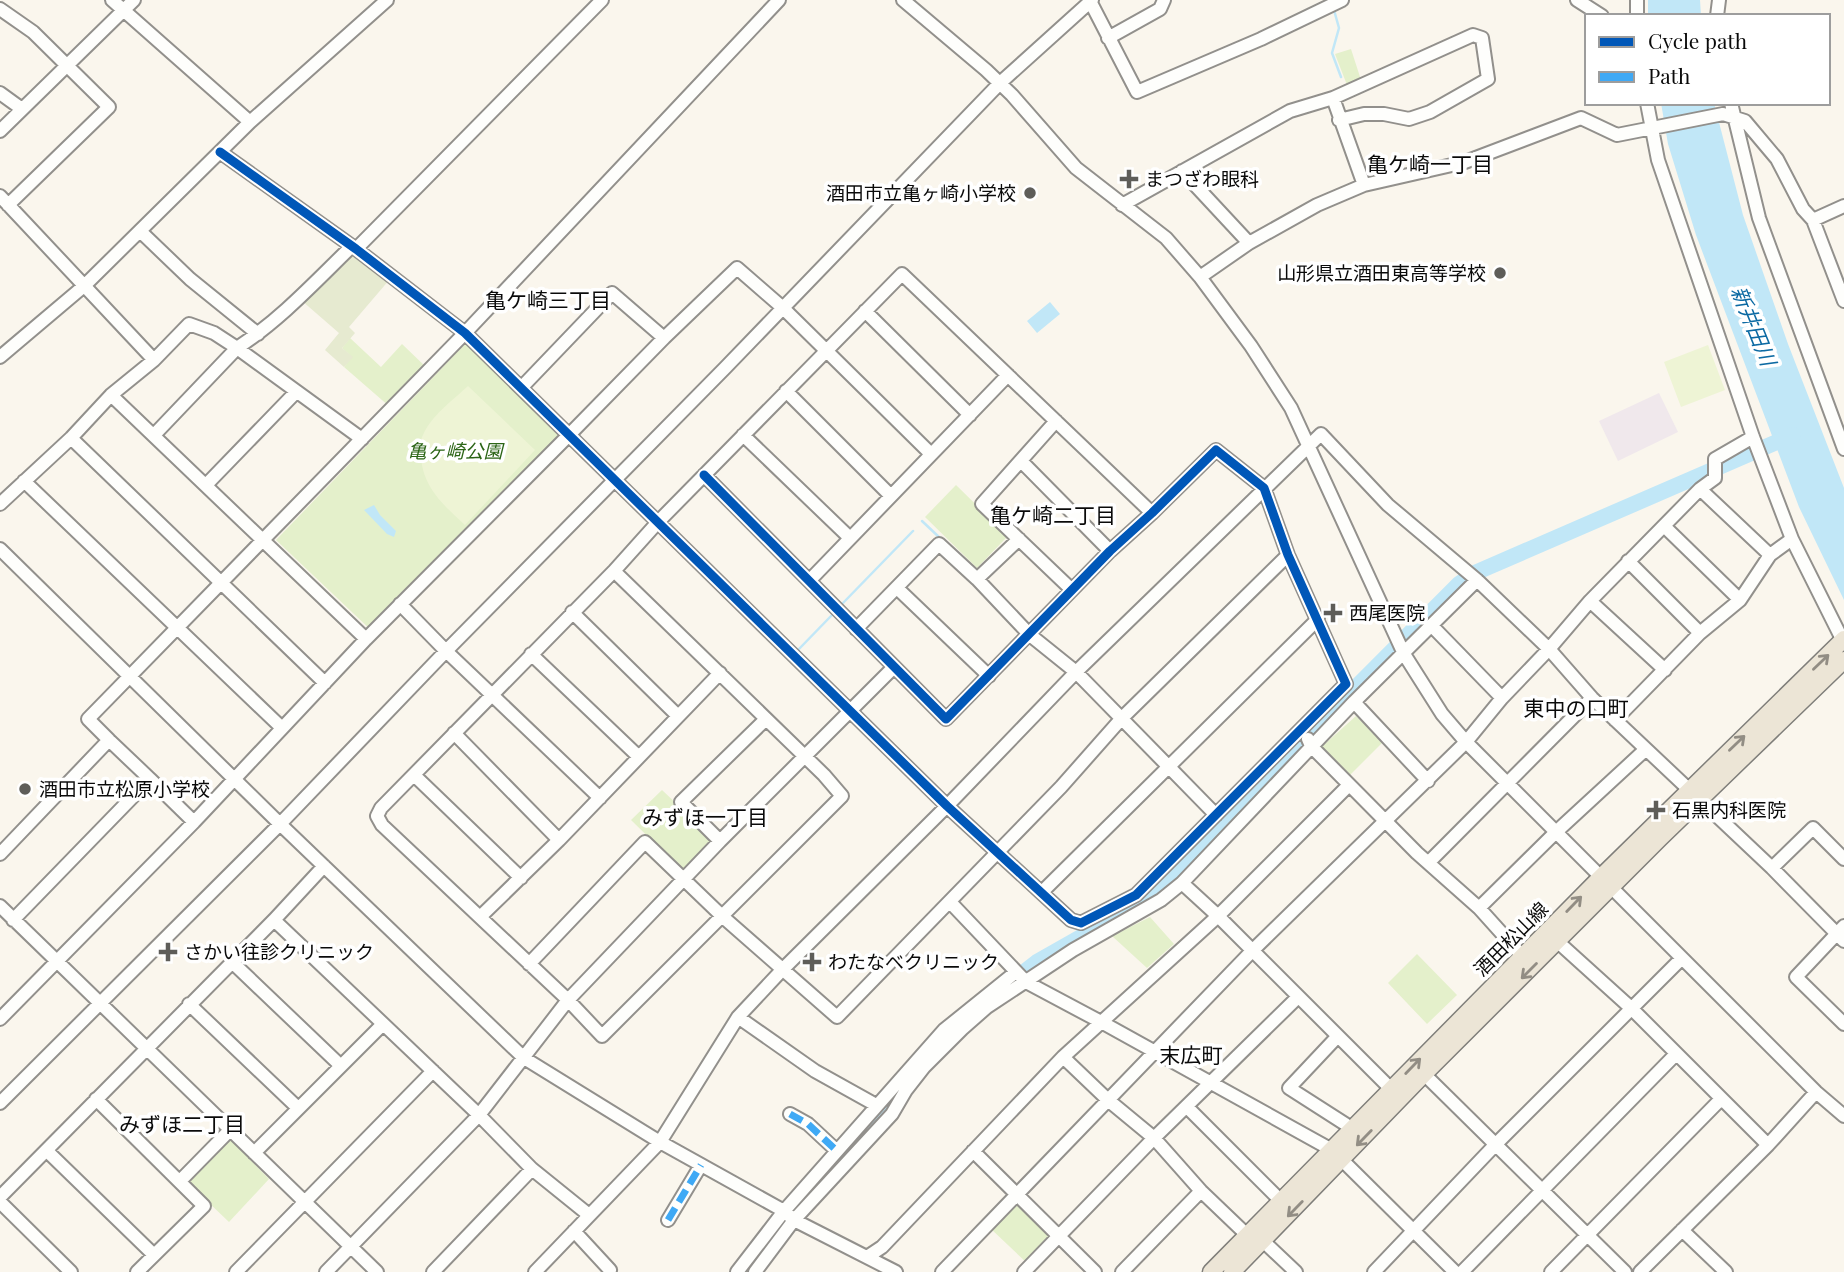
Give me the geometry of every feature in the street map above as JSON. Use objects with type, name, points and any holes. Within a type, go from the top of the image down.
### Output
[{"type":"main road","name":"酒田松山線","points":[[1232,1272],[1263,1241],[1337,1155],[1353,1129],[1391,1089],[1523,957],[1607,882],[1844,641]]},
{"type":"main road","name":"酒田松山線","points":[[1693,795],[1844,660]]},
{"type":"main road","name":"酒田松山線","points":[[1211,1272],[1281,1201],[1337,1155],[1424,1074],[1558,942],[1607,882]]},
{"type":"street","points":[[112,0],[129,5],[250,122]]},
{"type":"street","points":[[0,357],[84,286],[250,122],[387,0]]},
{"type":"street","points":[[154,435],[237,348],[258,334],[354,248],[603,0]]},
{"type":"street","points":[[194,822],[88,719],[465,333],[779,0]]},
{"type":"street","points":[[903,0],[1000,83],[1076,168],[1166,238],[1200,277],[1251,346],[1291,408],[1404,654],[1442,714],[1466,742],[1816,1093],[1844,1116]]},
{"type":"street","points":[[1108,38],[1160,9],[1164,0]]},
{"type":"street","points":[[1577,0],[1599,14]]},
{"type":"street","points":[[0,1103],[280,824],[1000,83],[1091,1],[1137,92],[1261,39],[1336,3]]},
{"type":"street","points":[[0,131],[129,5]]},
{"type":"street","points":[[0,9],[33,32],[69,64],[109,107],[4,201],[154,360]]},
{"type":"street","points":[[1122,205],[1290,111],[1333,98],[1473,35],[1482,38],[1488,79],[1430,112],[1409,119],[1384,114],[1364,114],[1339,120]]},
{"type":"street","points":[[0,93],[22,109]]},
{"type":"street","points":[[1333,98],[1364,185]]},
{"type":"street","points":[[1648,105],[1657,128],[1658,160],[1753,437],[1793,539],[1844,641]]},
{"type":"street","points":[[1200,277],[1249,243],[1317,205],[1364,185],[1465,162],[1581,118],[1617,135],[1729,111],[1745,121],[1777,159],[1803,209],[1813,220],[1844,301]]},
{"type":"street","points":[[1729,111],[1759,218],[1844,449]]},
{"type":"street","points":[[220,152],[354,248],[465,333],[947,806],[1071,920],[1081,923],[1136,895],[1346,684],[1288,555],[1264,488],[1216,450],[1110,551],[946,719],[704,475]]},
{"type":"street","points":[[1182,171],[1249,243]]},
{"type":"street","points":[[1813,220],[1844,206]]},
{"type":"street","points":[[140,231],[190,279],[258,334]]},
{"type":"street","points":[[0,1019],[194,822],[400,604],[737,268],[783,308],[932,454]]},
{"type":"street","points":[[614,571],[842,796],[602,1036],[568,1000],[382,824],[377,816],[381,808],[614,571],[658,522],[902,274],[1152,513]]},
{"type":"street","points":[[521,388],[612,293],[664,338]]},
{"type":"street","points":[[865,312],[970,415]]},
{"type":"street","points":[[0,504],[71,438],[111,395],[154,360],[189,324],[214,333],[237,348],[362,439]]},
{"type":"street","points":[[810,580],[1008,375]]},
{"type":"street","points":[[786,391],[891,496]]},
{"type":"street","points":[[206,485],[296,393]]},
{"type":"street","points":[[111,395],[366,639]]},
{"type":"street","points":[[1056,421],[982,505],[1072,590]]},
{"type":"street","points":[[535,1272],[660,1142],[738,1017],[782,970],[947,806],[1076,672],[1321,434],[1388,505],[1477,580],[1549,649],[1592,698],[1645,750],[1842,934],[1796,977],[1844,1024]]},
{"type":"street","points":[[743,435],[850,538]]},
{"type":"street","points":[[942,1272],[1252,951],[1466,742],[1590,601],[1700,489],[1715,478],[1715,459],[1753,437]]},
{"type":"street","points":[[71,438],[325,683]]},
{"type":"street","points":[[1021,461],[1110,551]]},
{"type":"street","points":[[24,481],[282,728]]},
{"type":"street","points":[[1700,489],[1770,555]]},
{"type":"street","points":[[1664,526],[1740,600]]},
{"type":"street","points":[[977,579],[1019,539]]},
{"type":"street","points":[[1615,720],[1700,633],[1740,600],[1770,555],[1793,539]]},
{"type":"street","points":[[856,629],[939,544],[977,579],[1030,635],[1076,672],[1216,815]]},
{"type":"street","points":[[0,549],[280,824],[524,1058],[660,1142],[784,1211],[794,1220],[890,1271]]},
{"type":"street","points":[[530,964],[645,842],[723,917],[837,1017],[1061,787],[1122,718],[1288,555]]},
{"type":"street","points":[[1628,562],[1700,633]]},
{"type":"street","points":[[755,1272],[794,1220],[892,1114],[924,1067],[987,1007],[1073,950],[1161,900],[1182,883],[1311,746],[1477,580]]},
{"type":"street","points":[[897,588],[989,676]]},
{"type":"street","points":[[1590,601],[1665,670]]},
{"type":"street","points":[[400,604],[600,798]]},
{"type":"street","points":[[572,612],[678,716]]},
{"type":"street","points":[[1042,892],[1318,619]]},
{"type":"street","points":[[1432,626],[1502,698]]},
{"type":"street","points":[[531,654],[639,757]]},
{"type":"street","points":[[326,1272],[479,1115],[568,1000],[720,841],[894,667]]},
{"type":"street","points":[[480,917],[559,840],[720,673]]},
{"type":"street","points":[[1429,862],[1592,698]]},
{"type":"street","points":[[1354,702],[1428,781]]},
{"type":"street","points":[[720,841],[681,802],[766,719]]},
{"type":"street","points":[[1303,727],[1311,746],[1417,853],[1479,908],[1523,957]]},
{"type":"street","points":[[454,733],[559,840]]},
{"type":"street","points":[[0,853],[109,740]]},
{"type":"street","points":[[1479,908],[1645,750]]},
{"type":"street","points":[[414,775],[521,878]]},
{"type":"street","points":[[13,920],[150,779]]},
{"type":"street","points":[[867,1257],[882,1247],[1063,1057],[1218,916],[1349,785]]},
{"type":"street","points":[[1772,868],[1813,828],[1844,859]]},
{"type":"street","points":[[71,1272],[0,1200],[324,866]]},
{"type":"street","points":[[1182,883],[1391,1089]]},
{"type":"street","points":[[950,902],[1026,982],[1337,1155],[1455,1272]]},
{"type":"street","points":[[0,906],[377,1272]]},
{"type":"street","points":[[274,920],[479,1115],[531,1169],[589,1216]]},
{"type":"street","points":[[1558,942],[1631,1008],[1768,1145]]},
{"type":"street","points":[[1374,1272],[1496,1144],[1682,958]]},
{"type":"street","points":[[232,961],[341,1066]]},
{"type":"street","points":[[737,1272],[784,1211],[944,1030],[1016,972]]},
{"type":"street","points":[[1024,1272],[1154,1138],[1298,997]]},
{"type":"street","points":[[189,1004],[298,1108]]},
{"type":"street","points":[[738,1017],[815,1071],[876,1105]]},
{"type":"street","points":[[254,1153],[383,1024]]},
{"type":"street","points":[[1337,1037],[1289,1088],[1353,1129]]},
{"type":"street","points":[[1462,1272],[1676,1054]]},
{"type":"street","points":[[1063,1057],[1108,1100],[1154,1138],[1201,1191],[1247,1235]]},
{"type":"street","points":[[236,1272],[433,1071]]},
{"type":"street","points":[[1424,1074],[1625,1272]]},
{"type":"street","points":[[1640,1272],[1768,1145],[1816,1093]]},
{"type":"street","points":[[96,1099],[204,1206],[137,1272]]},
{"type":"street","points":[[1550,1272],[1721,1099]]},
{"type":"street","points":[[1187,1107],[1281,1201]]},
{"type":"street","points":[[790,1114],[808,1124],[837,1151]]},
{"type":"street","points":[[180,1181],[230,1130]]},
{"type":"street","points":[[47,1151],[154,1255]]},
{"type":"street","points":[[973,1151],[1095,1272]]},
{"type":"street","points":[[668,1220],[701,1165]]},
{"type":"street","points":[[433,1272],[531,1169]]},
{"type":"street","points":[[1122,1272],[1201,1191]]},
{"type":"street","points":[[1682,1230],[1726,1272]]},
{"type":"street","points":[[575,1231],[610,1270],[608,1272]]},
{"type":"street","points":[[1263,1241],[1296,1272]]},
{"type":"shaded area","points":[[1659,393],[1678,432],[1618,461],[1599,421]]},
{"type":"green space","points":[[1351,49],[1361,80],[1347,85],[1335,54]]},
{"type":"green space","points":[[350,251],[390,279],[349,327],[355,333],[342,348],[353,357],[344,367],[325,350],[339,333],[301,300]]},
{"type":"green space","points":[[350,338],[381,367],[402,344],[427,368],[390,407],[344,367],[352,357],[342,348]]},
{"type":"green space","name":"亀ヶ崎公園","points":[[468,341],[565,436],[373,632],[276,540]]},
{"type":"green space","points":[[1708,345],[1725,390],[1681,407],[1664,362]]},
{"type":"green space","points":[[468,386],[535,450],[465,525],[441,501],[428,483],[422,463],[421,443],[432,421]]},
{"type":"green space","points":[[956,485],[1008,536],[977,568],[925,517]]},
{"type":"green space","points":[[1356,716],[1382,743],[1346,779],[1316,752]]},
{"type":"green space","points":[[662,790],[715,840],[684,872],[631,820]]},
{"type":"green space","points":[[1150,917],[1174,944],[1147,968],[1112,936]]},
{"type":"green space","points":[[1417,954],[1457,995],[1427,1024],[1388,983]]},
{"type":"green space","points":[[229,1138],[269,1179],[229,1222],[186,1181]]},
{"type":"green space","points":[[1014,1203],[1052,1238],[1028,1264],[990,1228]]},
{"type":"water","points":[[1648,0],[1700,0],[1701,14],[1648,14]]},
{"type":"water","name":"新井田川","points":[[1661,105],[1715,105],[1743,215],[1788,344],[1844,488],[1844,600],[1799,507],[1696,235],[1668,144]]},
{"type":"water","points":[[1050,302],[1060,314],[1037,333],[1027,321]]},
{"type":"water","points":[[374,505],[396,531],[394,537],[387,534],[364,510]]},
{"type":"waterway","points":[[1334,10],[1339,28],[1332,53],[1341,77]]},
{"type":"waterway","points":[[1009,984],[1037,962],[1141,903],[1459,584],[1477,572],[1793,435]]},
{"type":"waterway","points":[[922,521],[940,538]]},
{"type":"waterway","points":[[843,603],[913,531]]},
{"type":"waterway","points":[[798,650],[832,615]]},
{"type":"waterway","points":[[835,1161],[908,1082]]},
{"type":"waterway","points":[[746,1272],[771,1236]]},
{"type":"marked path","points":[[790,1114],[808,1124],[837,1151]]},
{"type":"marked path","points":[[668,1220],[701,1165]]},
{"type":"cycle path","points":[[220,152],[356,249],[465,333],[947,806],[1071,920],[1081,923],[1136,895],[1346,684],[1288,555],[1264,488],[1216,450],[1110,551],[946,719],[704,475]]},
{"type":"place","name":"まつざわ眼科","points":[[1129,179]]},
{"type":"place","name":"酒田市立亀ヶ崎小学校","points":[[1030,193]]},
{"type":"place","name":"山形県立酒田東高等学校","points":[[1500,273]]},
{"type":"place","name":"西尾医院","points":[[1333,613]]},
{"type":"place","name":"酒田市立松原小学校","points":[[25,789]]},
{"type":"place","name":"石黒内科医院","points":[[1656,810]]},
{"type":"place","name":"さかい往診クリニック","points":[[168,952]]},
{"type":"place","name":"わたなべクリニック","points":[[812,962]]},
{"type":"district","name":"亀ケ崎一丁目","points":[[1430,165]]},
{"type":"district","name":"亀ケ崎三丁目","points":[[548,301]]},
{"type":"district","name":"亀ケ崎二丁目","points":[[1053,516]]},
{"type":"district","name":"東中の口町","points":[[1576,709]]},
{"type":"district","name":"みずほ一丁目","points":[[705,818]]},
{"type":"district","name":"末広町","points":[[1191,1056]]},
{"type":"district","name":"みずほ二丁目","points":[[182,1125]]}]
